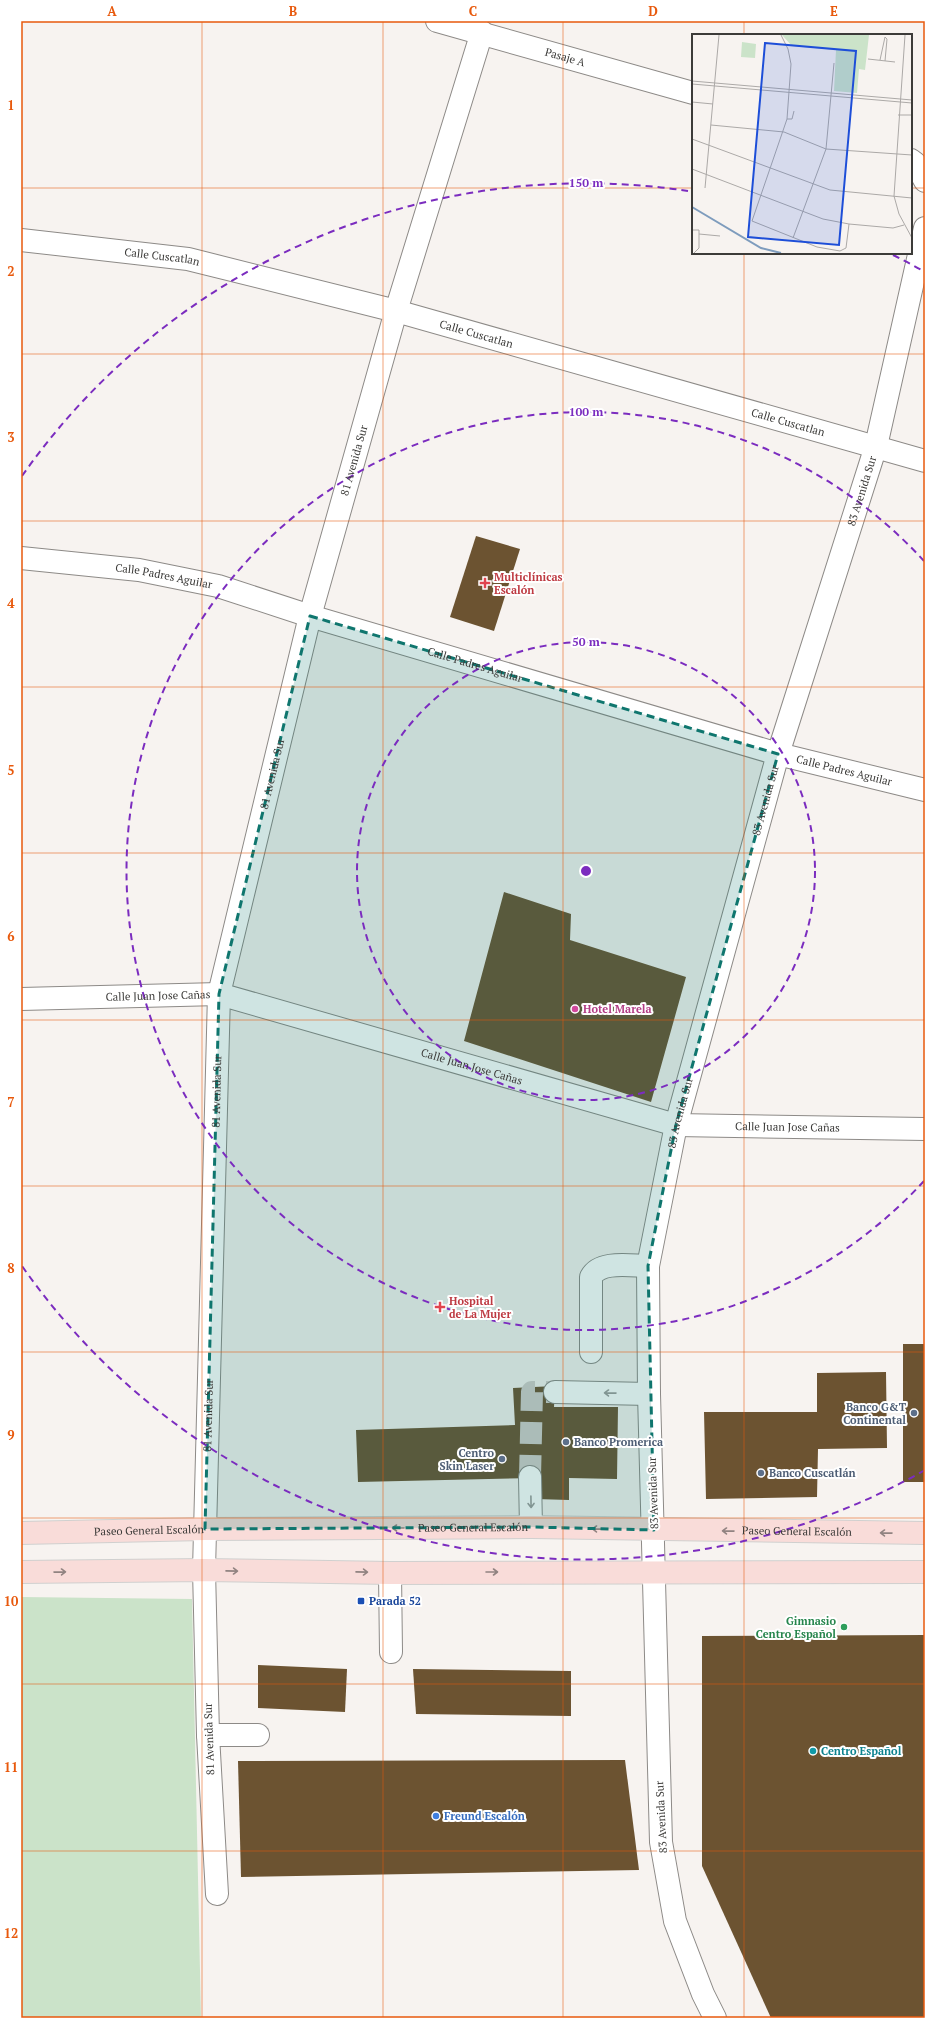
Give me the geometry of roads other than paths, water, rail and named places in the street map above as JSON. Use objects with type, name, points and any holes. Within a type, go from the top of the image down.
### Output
[{"type":"main road","name":"Paseo General Escalón","points":[[21,1533],[205,1529],[531,1527],[925,1533]]},
{"type":"main road","points":[[21,1572],[204,1570],[390,1573],[925,1572]]},
{"type":"street","name":"Pasaje A","points":[[437,21],[482,32],[692,93]]},
{"type":"street","name":"81 Avenida Sur","points":[[217,1894],[208,1735],[204,1570],[218,994],[310,616],[396,311],[482,32]]},
{"type":"street","points":[[912,160],[915,162],[925,179]]},
{"type":"street","name":"83 Avenida Sur","points":[[715,2018],[702,1994],[675,1921],[661,1842],[648,1266],[676,1125],[778,754],[876,446],[925,228]]},
{"type":"street","name":"Calle Cuscatlan","points":[[21,240],[188,259],[396,311],[925,461]]},
{"type":"street","name":"Calle Padres Aguilar","points":[[21,558],[139,570],[218,586],[310,616],[778,754],[925,790]]},
{"type":"street","name":"Calle Juan Jose Cañas","points":[[21,999],[218,994],[676,1125],[925,1129]]},
{"type":"street","points":[[591,1352],[591,1276],[595,1270],[602,1266],[648,1266]]},
{"type":"street","points":[[555,1392],[650,1394]]},
{"type":"street","points":[[530,1478],[531,1527]]},
{"type":"street","points":[[390,1573],[391,1652]]},
{"type":"street","points":[[208,1735],[258,1735]]},
{"type":"tunnel","points":[[530,1477],[532,1392],[555,1392]]},
{"type":"place","name":"Multiclínicas Escalón","points":[[485,583]]},
{"type":"place","name":"Hotel Marela","points":[[575,1009]]},
{"type":"place","name":"Hospital de La Mujer","points":[[440,1307]]},
{"type":"place","name":"Banco G&T Continental","points":[[914,1413]]},
{"type":"place","name":"Banco Promerica","points":[[566,1442]]},
{"type":"place","name":"Centro Skin Laser","points":[[502,1459]]},
{"type":"place","name":"Banco Cuscatlán","points":[[761,1473]]},
{"type":"place","name":"Parada 52","points":[[361,1601]]},
{"type":"place","name":"Gimnasio Centro Español","points":[[844,1627]]},
{"type":"place","name":"Centro Español","points":[[813,1751]]},
{"type":"place","name":"Freund Escalón","points":[[436,1816]]}]
